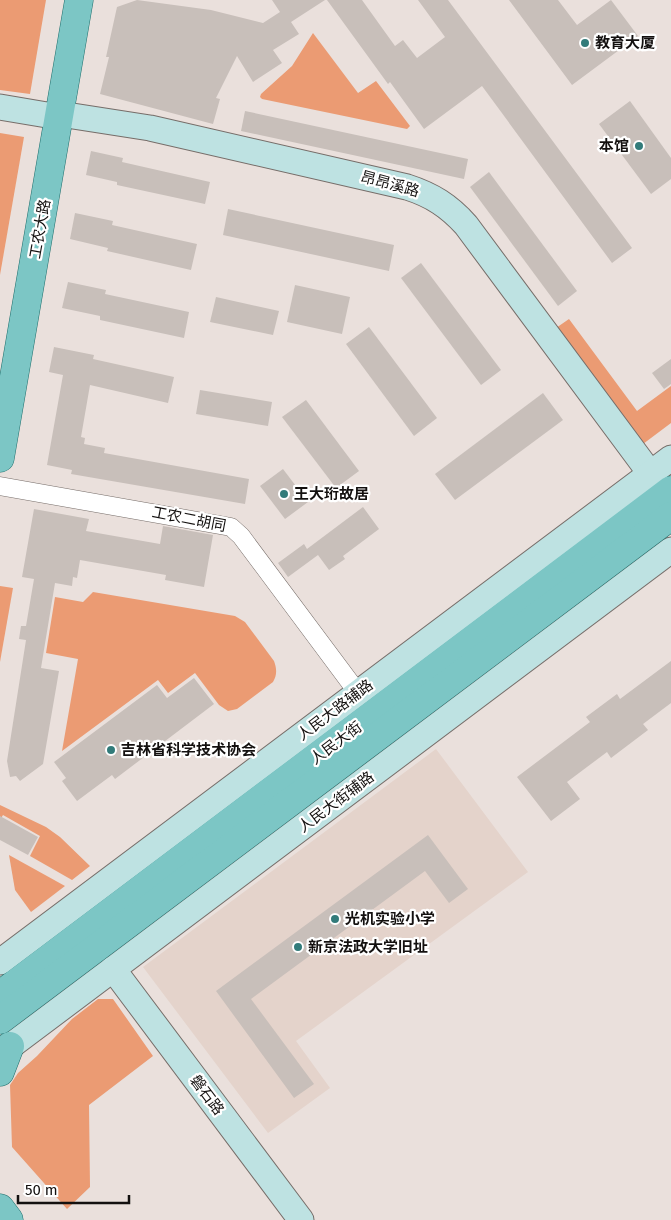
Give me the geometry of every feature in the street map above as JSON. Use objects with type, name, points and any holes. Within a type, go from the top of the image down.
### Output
[{"type":"main road","name":"工农大路","points":[[0,458],[54,114],[66,0]]},
{"type":"main road","name":"工农大路","points":[[0,395],[54,114],[79,0]]},
{"type":"main road","name":"昂昂溪路","points":[[0,107],[159,130],[407,187],[436,198],[466,225],[650,473]]},
{"type":"main road","name":"人民大路辅路","points":[[0,962],[671,458]]},
{"type":"main road","name":"人民大街","points":[[0,995],[671,490]]},
{"type":"main road","name":"人民大街","points":[[0,1020],[671,516]]},
{"type":"main road","name":"人民大街辅路","points":[[5,1050],[671,550]]},
{"type":"main road","name":"磐石路","points":[[113,969],[301,1220]]},
{"type":"main road","points":[[0,1072],[5,1050]]},
{"type":"main road","points":[[0,1208],[9,1220]]},
{"type":"street","name":"工农二胡同","points":[[0,486],[231,527],[241,536],[358,693]]},
{"type":"shaded area","points":[[0,0],[46,0],[30,94],[0,90]]},
{"type":"shaded area","points":[[313,33],[358,93],[376,81],[410,126],[407,129],[262,99],[260,97],[261,94],[292,66]]},
{"type":"shaded area","points":[[0,133],[24,137],[0,275]]},
{"type":"shaded area","points":[[569,319],[637,411],[671,386],[671,423],[643,444],[556,328]]},
{"type":"shaded area","points":[[0,586],[13,588],[0,662]]},
{"type":"shaded area","points":[[93,592],[235,616],[245,622],[274,661],[276,672],[273,682],[237,709],[228,711],[219,705],[195,673],[168,693],[158,680],[62,751],[78,659],[46,653],[55,597],[83,602]]},
{"type":"shaded area","name":"光机实验小学","points":[[436,749],[528,872],[296,1041],[330,1088],[268,1133],[143,967]]},
{"type":"shaded area","points":[[0,805],[46,827],[60,837],[90,866],[72,880],[30,856],[40,836],[3,815],[0,820]]},
{"type":"shaded area","points":[[9,855],[65,886],[31,912],[15,890]]},
{"type":"shaded area","points":[[98,999],[113,999],[153,1056],[89,1105],[90,1187],[67,1209],[12,1147],[10,1085],[18,1073],[72,1019]]},
{"type":"building","points":[[137,0],[211,10],[263,23],[280,12],[272,0],[325,0],[291,22],[299,34],[273,50],[282,63],[253,82],[237,56],[216,98],[220,99],[213,124],[100,94],[109,57],[106,57],[117,7]]},
{"type":"building","points":[[327,0],[362,0],[395,46],[403,40],[417,58],[445,37],[418,0],[448,0],[632,248],[612,263],[482,86],[424,129],[390,82],[388,84]]},
{"type":"building","name":"教育大厦","points":[[509,0],[558,0],[577,25],[611,0],[638,36],[572,85]]},
{"type":"building","name":"本馆","points":[[630,101],[671,158],[671,179],[651,194],[599,124]]},
{"type":"building","points":[[245,111],[468,159],[464,179],[241,131]]},
{"type":"building","points":[[91,151],[123,158],[122,162],[210,182],[205,204],[117,185],[117,182],[86,175]]},
{"type":"building","points":[[489,172],[577,291],[558,306],[470,187]]},
{"type":"building","points":[[228,209],[394,245],[389,271],[223,235]]},
{"type":"building","points":[[75,213],[113,221],[112,225],[197,244],[191,270],[107,251],[108,248],[70,239]]},
{"type":"building","points":[[421,263],[501,370],[481,385],[401,278]]},
{"type":"building","points":[[68,282],[106,290],[105,294],[189,312],[184,338],[100,320],[100,316],[62,308]]},
{"type":"building","points":[[295,285],[350,297],[342,334],[287,322]]},
{"type":"building","points":[[216,297],[279,311],[273,335],[210,322]]},
{"type":"building","points":[[369,327],[437,418],[414,436],[346,344]]},
{"type":"building","points":[[54,347],[94,355],[93,359],[174,377],[168,403],[90,385],[81,437],[85,438],[84,444],[105,448],[104,453],[249,479],[245,504],[71,474],[72,470],[47,465],[63,375],[49,372]]},
{"type":"building","points":[[671,359],[671,384],[664,389],[652,373]]},
{"type":"building","points":[[200,390],[272,402],[268,426],[196,414]]},
{"type":"building","points":[[543,393],[563,420],[455,500],[435,474]]},
{"type":"building","points":[[306,400],[359,471],[336,488],[282,417]]},
{"type":"building","name":"王大珩故居","points":[[283,469],[308,502],[285,519],[260,486]]},
{"type":"building","points":[[363,507],[379,529],[343,556],[345,559],[329,570],[318,555],[288,577],[278,563],[304,544],[307,549]]},
{"type":"building","points":[[34,509],[89,519],[86,531],[160,544],[163,526],[213,535],[204,587],[165,580],[166,575],[80,560],[77,578],[73,577],[72,586],[55,583],[41,668],[59,671],[43,764],[20,781],[16,776],[10,777],[7,761],[26,640],[19,639],[21,626],[26,626],[34,579],[22,577]]},
{"type":"building","points":[[671,661],[671,703],[643,724],[648,730],[611,758],[607,752],[567,782],[580,799],[551,821],[517,777],[590,722],[586,717],[617,694],[620,699]]},
{"type":"building","name":"吉林省科学技术协会","points":[[194,678],[214,704],[115,779],[112,775],[77,801],[62,781],[66,778],[54,762],[157,685],[167,698]]},
{"type":"building","points":[[0,816],[38,837],[28,855],[0,840]]},
{"type":"building","name":"新京法政大学旧址","points":[[428,835],[468,889],[449,903],[425,871],[251,999],[314,1084],[294,1098],[216,991]]},
{"type":"place","name":"教育大厦","points":[[585,43]]},
{"type":"place","name":"本馆","points":[[639,146]]},
{"type":"place","name":"王大珩故居","points":[[284,494]]},
{"type":"place","name":"吉林省科学技术协会","points":[[111,750]]},
{"type":"place","name":"光机实验小学","points":[[335,919]]},
{"type":"place","name":"新京法政大学旧址","points":[[298,947]]}]
